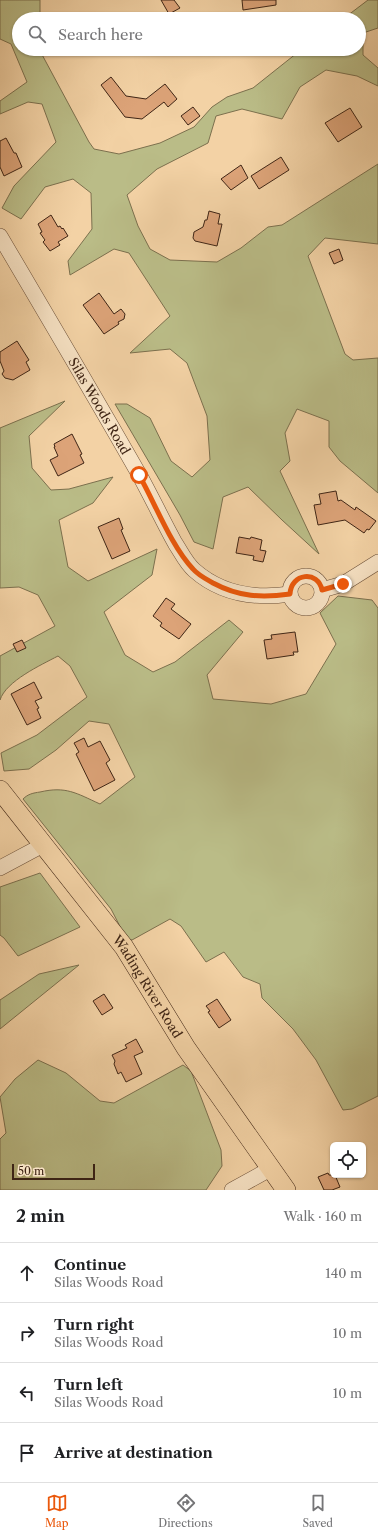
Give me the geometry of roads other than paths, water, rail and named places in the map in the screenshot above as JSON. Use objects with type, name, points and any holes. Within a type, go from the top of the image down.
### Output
[{"type":"main road","name":"Wading River Road","points":[[0,790],[124,947],[186,1048],[272,1168],[286,1190]]},
{"type":"street","name":"Silas Woods Road","points":[[0,236],[89,386],[147,489],[171,536],[193,569],[204,578],[224,589],[239,594],[264,596],[290,594]]},
{"type":"street","points":[[322,590],[343,584],[378,562]]},
{"type":"street","points":[[306,576],[316,579],[320,583],[322,590],[321,598],[318,603],[309,608],[304,608],[294,603],[290,594],[291,588],[296,580],[306,576]]},
{"type":"street","points":[[0,868],[43,845]]},
{"type":"street","points":[[232,1190],[272,1168]]}]
